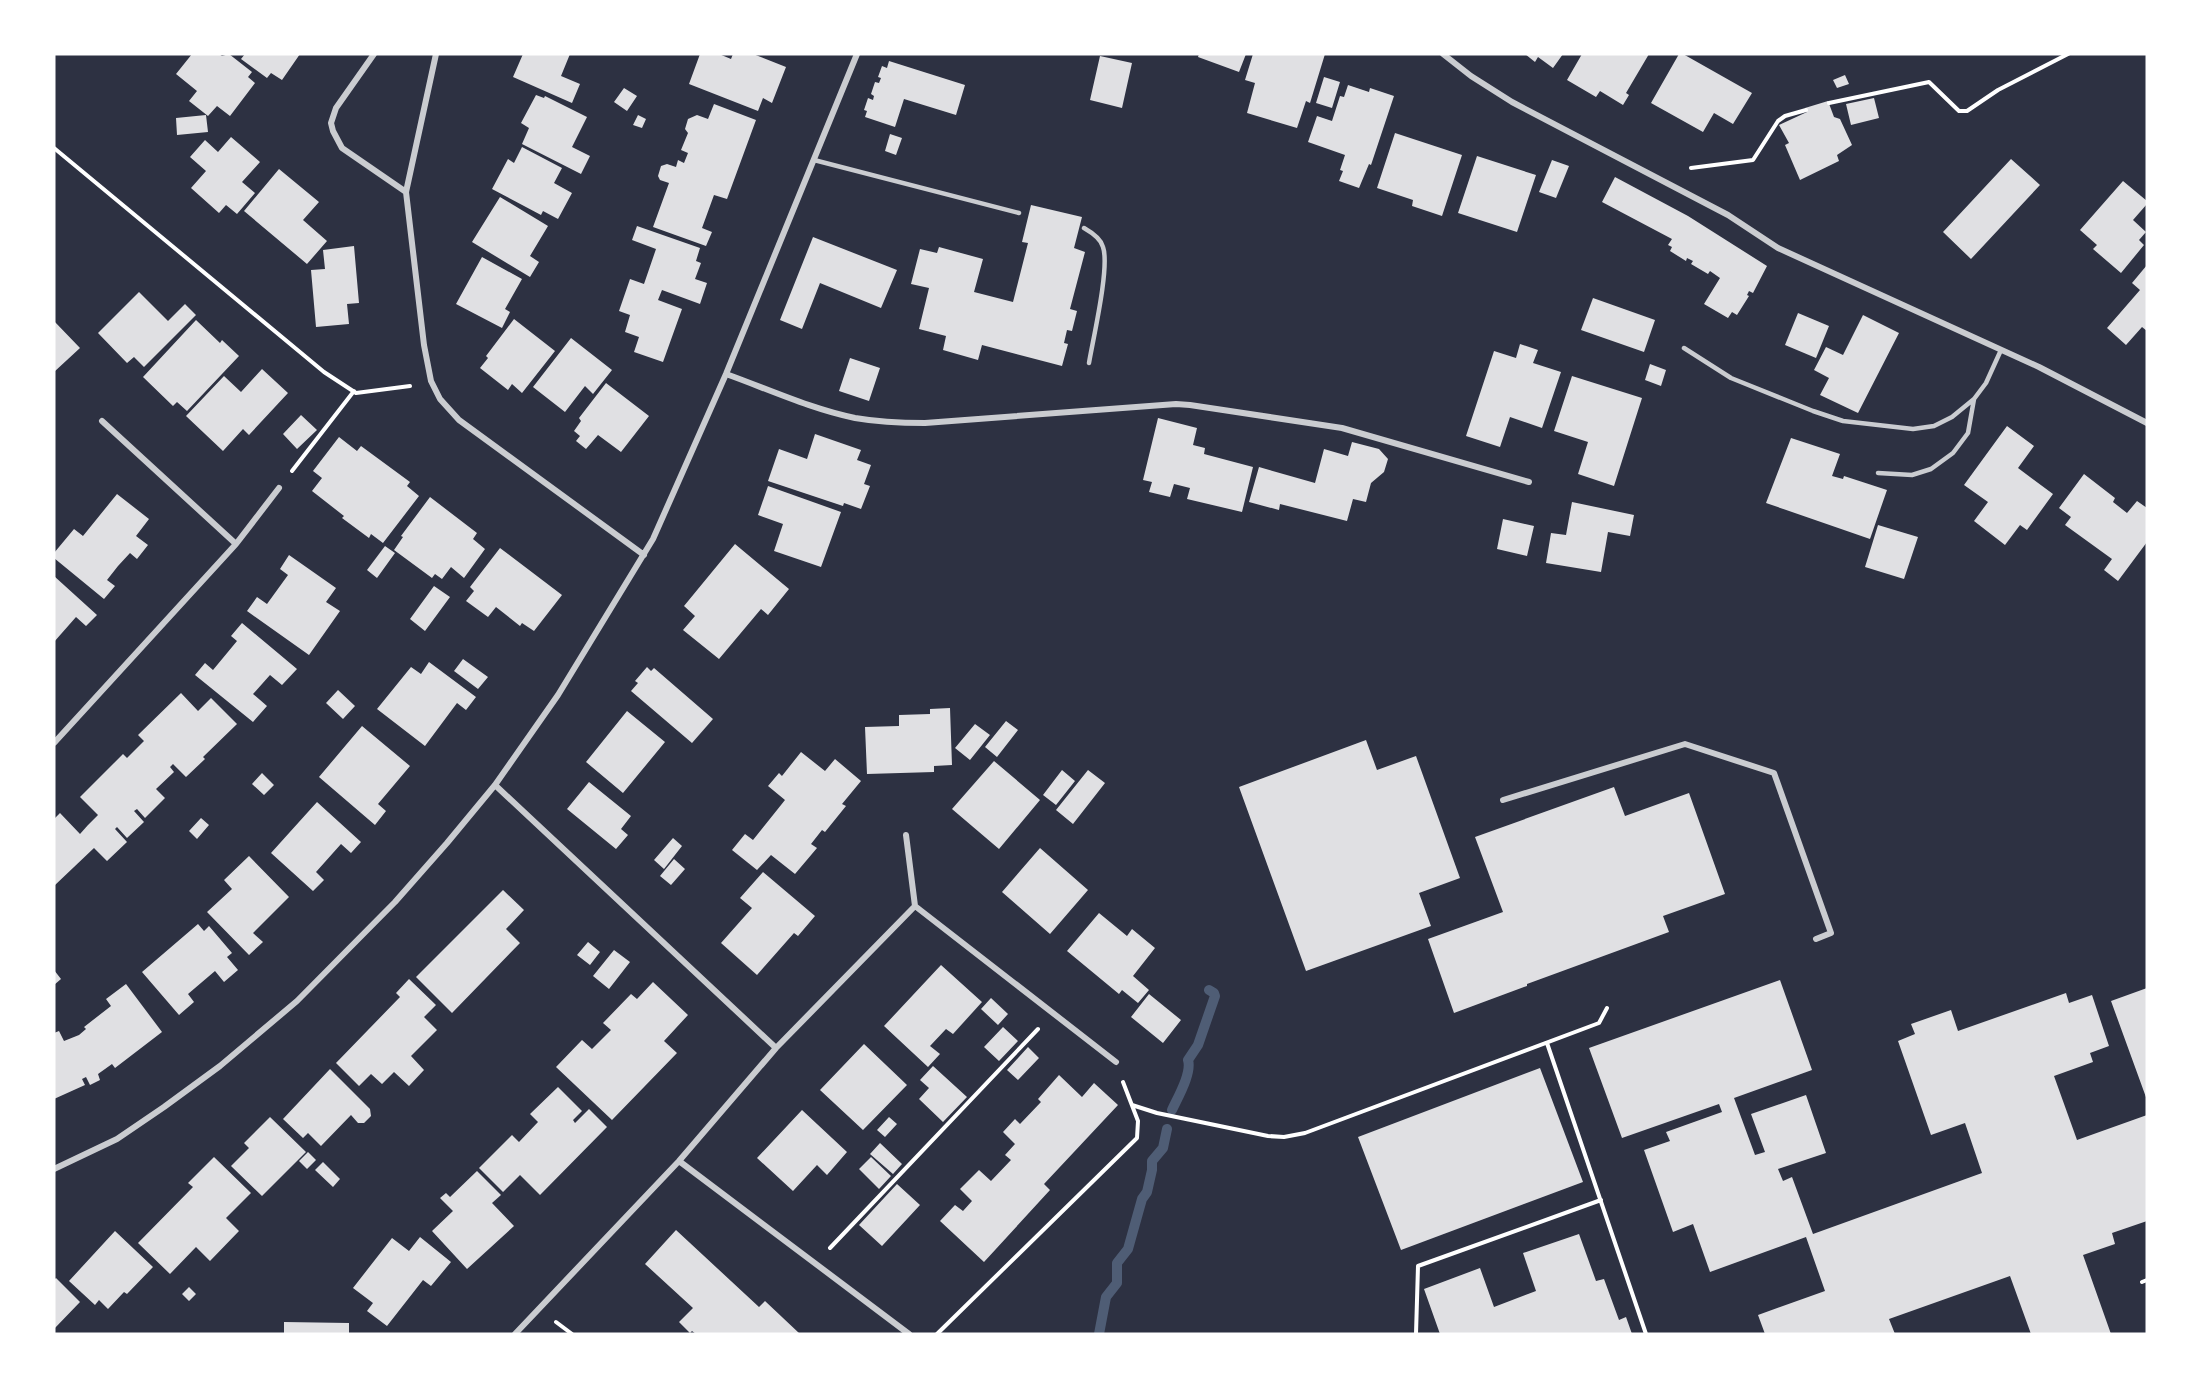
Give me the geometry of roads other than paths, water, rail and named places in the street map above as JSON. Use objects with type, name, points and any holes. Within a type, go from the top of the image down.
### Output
[{"type":"street","points":[[374,54],[336,108],[331,123],[342,148],[406,192]]},
{"type":"street","points":[[436,54],[406,192],[424,345],[431,381],[440,399],[459,420],[644,555]]},
{"type":"street","points":[[54,1169],[117,1139],[164,1107],[297,1001],[395,902],[495,784],[558,695],[644,555],[659,526],[726,374],[857,54]]},
{"type":"street","points":[[1443,54],[1471,76],[1512,102],[1728,215],[1778,248],[2001,350],[2147,423]]},
{"type":"street","points":[[726,374],[834,412],[873,421],[896,423],[925,423],[1176,404],[1190,405],[1342,428],[1529,482]]},
{"type":"street","points":[[102,422],[236,544]]},
{"type":"street","points":[[54,743],[236,544],[279,488]]},
{"type":"street","points":[[1503,800],[1685,744],[1774,773],[1831,933],[1816,939]]},
{"type":"street","points":[[495,784],[776,1048]]},
{"type":"street","points":[[906,835],[915,906],[1116,1062]]},
{"type":"street","points":[[515,1334],[680,1161],[776,1048],[915,906]]},
{"type":"street","points":[[680,1161],[909,1334]]},
{"type":"lane","points":[[814,160],[1019,213]]},
{"type":"lane","points":[[1084,228],[1094,234],[1103,246],[1105,267],[1089,363]]},
{"type":"lane","points":[[1684,348],[1731,378],[1843,422],[1913,429],[1934,426],[1952,417],[1974,399],[1986,383],[2001,350]]},
{"type":"lane","points":[[1878,473],[1912,475],[1931,469],[1953,453],[1968,433],[1974,399]]},
{"type":"waterway","points":[[1172,1110],[1186,1078],[1188,1060],[1198,1045],[1215,996],[1209,990]]},
{"type":"waterway","points":[[1099,1334],[1106,1297],[1117,1283],[1117,1263],[1128,1249],[1142,1199],[1147,1192],[1152,1161],[1163,1148],[1167,1129]]}]
